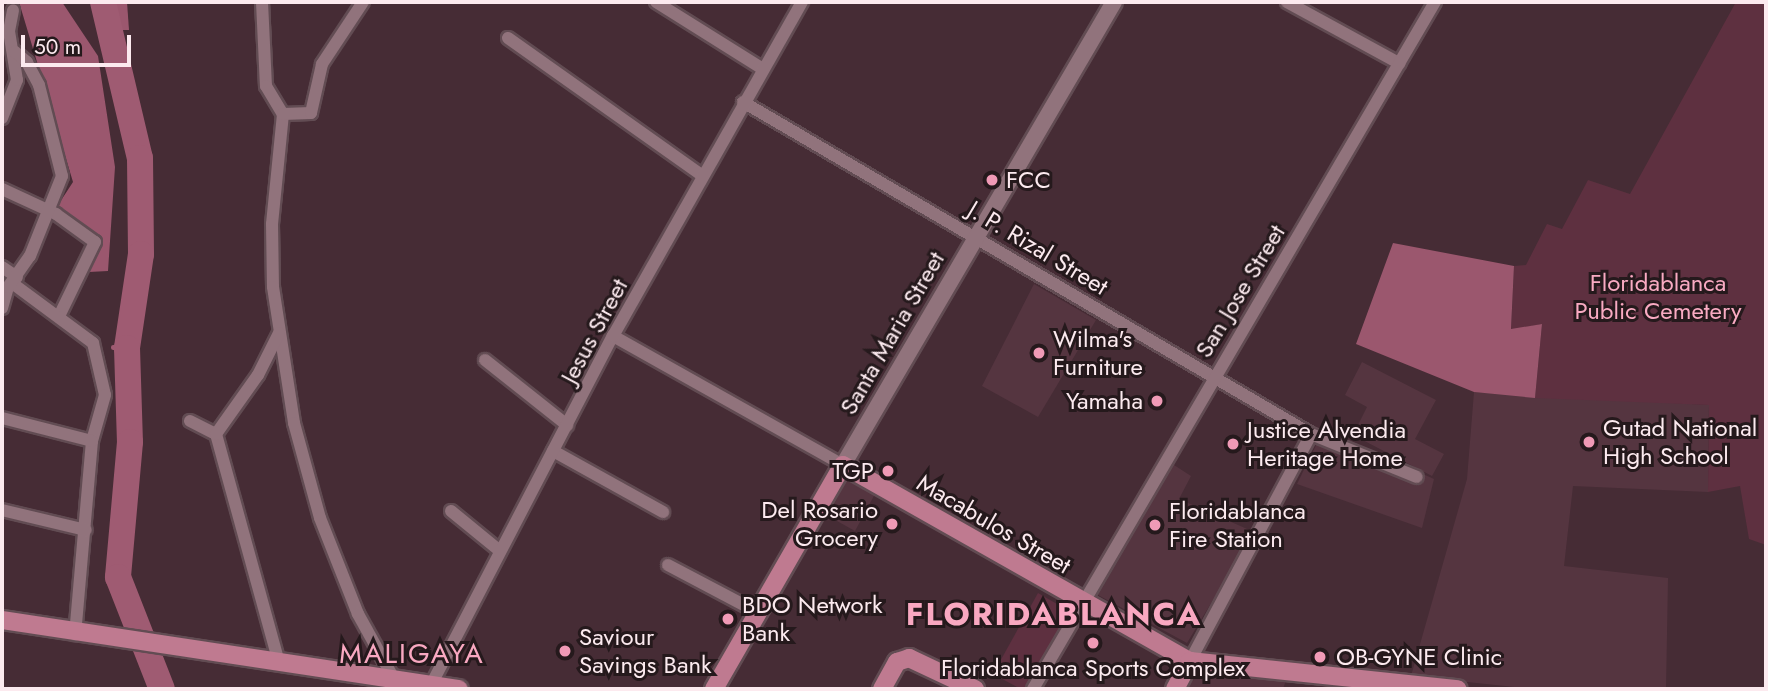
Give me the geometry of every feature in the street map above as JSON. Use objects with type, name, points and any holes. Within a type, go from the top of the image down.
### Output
[{"type":"main road","name":"Macabulos Street","points":[[843,465],[1081,603],[1189,661],[1458,689]]},
{"type":"main road","name":"Santa Maria Street","points":[[714,689],[843,465]]},
{"type":"main road","points":[[2,620],[75,634],[278,659],[407,683],[459,689]]},
{"type":"main road","points":[[881,689],[897,662],[909,658],[975,689]]},
{"type":"main road","points":[[1175,689],[1189,661]]},
{"type":"street","points":[[262,2],[266,86],[284,114],[272,224],[272,287],[293,423],[320,519],[358,614],[407,683]]},
{"type":"street","points":[[284,114],[311,113],[322,64],[363,2]]},
{"type":"street","points":[[656,2],[763,69]]},
{"type":"street","name":"Jesus Street","points":[[407,683],[500,551],[613,336],[743,102],[802,2]]},
{"type":"street","name":"Santa Maria Street","points":[[843,465],[1114,2]]},
{"type":"street","points":[[1287,2],[1399,62]]},
{"type":"street","name":"San Jose Street","points":[[1033,689],[1081,603],[1436,2]]},
{"type":"street","points":[[2,118],[17,80],[15,52],[9,31],[13,10]]},
{"type":"street","points":[[508,38],[703,176]]},
{"type":"street","points":[[2,308],[10,282],[49,214],[62,176],[52,122],[33,73],[15,52]]},
{"type":"street","name":"J. P. Rizal Street","points":[[743,102],[1311,433],[1417,477]]},
{"type":"street","points":[[2,189],[95,242],[59,316]]},
{"type":"street","points":[[2,267],[10,282],[93,343],[105,395],[92,441],[75,634]]},
{"type":"street","points":[[216,434],[258,375],[279,333]]},
{"type":"street","name":"Macabulos Street","points":[[613,336],[843,465]]},
{"type":"street","points":[[485,360],[568,425]]},
{"type":"street","points":[[2,418],[92,441]]},
{"type":"street","points":[[190,421],[216,434],[278,659]]},
{"type":"street","points":[[1189,661],[1311,433]]},
{"type":"street","points":[[553,451],[663,512]]},
{"type":"street","points":[[2,510],[86,530]]},
{"type":"street","points":[[451,511],[500,551]]},
{"type":"street","points":[[668,565],[759,613]]},
{"type":"shaded area","points":[[19,2],[62,2],[98,56],[115,167],[108,271],[89,272],[89,231],[58,205],[73,182]]},
{"type":"shaded area","points":[[107,2],[127,2],[129,30],[114,30]]},
{"type":"shaded area","points":[[1393,243],[1514,266],[1511,329],[1542,324],[1535,398],[1474,392],[1356,344]]},
{"type":"shaded area","name":"Wilma's Furniture","points":[[1034,284],[1096,320],[1038,417],[982,386]]},
{"type":"shaded area","points":[[1362,362],[1436,400],[1415,439],[1444,454],[1432,476],[1353,435],[1367,407],[1345,395]]},
{"type":"shaded area","points":[[1474,392],[1709,405],[1708,492],[1573,486],[1564,566],[1668,578],[1666,689],[1533,689],[1411,676],[1467,479]]},
{"type":"shaded area","points":[[1324,429],[1434,479],[1422,528],[1297,484]]},
{"type":"shaded area","points":[[1174,465],[1191,476],[1179,499],[1254,532],[1187,643],[1098,595]]},
{"type":"shaded area","points":[[848,477],[876,492],[855,531],[828,516]]},
{"type":"shaded area","points":[[1200,672],[1286,680],[1283,689],[1186,689]]},
{"type":"green space","name":"Floridablanca Public Cemetery","points":[[1736,2],[1766,2],[1766,545],[1749,539],[1740,486],[1708,492],[1709,405],[1535,398],[1542,324],[1511,330],[1514,266],[1526,265],[1547,224],[1562,229],[1588,180],[1630,194]]},
{"type":"green space","points":[[1038,593],[1076,615],[1035,689],[1021,689],[993,674]]},
{"type":"waterway","points":[[103,2],[140,158],[141,254],[127,348],[130,442],[118,577],[162,689]]},
{"type":"waterway","points":[[113,347],[127,348]]},
{"type":"place","name":"FCC","points":[[992,180]]},
{"type":"place","name":"Wilma's Furniture","points":[[1039,353]]},
{"type":"place","name":"Yamaha","points":[[1157,401]]},
{"type":"place","name":"Gutad National High School","points":[[1589,442]]},
{"type":"place","name":"Justice Alvendia Heritage Home","points":[[1233,444]]},
{"type":"place","name":"TGP","points":[[888,471]]},
{"type":"place","name":"Del Rosario Grocery","points":[[892,524]]},
{"type":"place","name":"Floridablanca Fire Station","points":[[1155,525]]},
{"type":"place","name":"BDO Network Bank","points":[[728,619]]},
{"type":"place","name":"Floridablanca Sports Complex","points":[[1093,643]]},
{"type":"place","name":"Saviour Savings Bank","points":[[565,651]]},
{"type":"place","name":"OB-GYNE Clinic","points":[[1320,657]]},
{"type":"district","name":"FLORIDABLANCA","points":[[1054,614]]},
{"type":"district","name":"MALIGAYA","points":[[412,654]]}]
